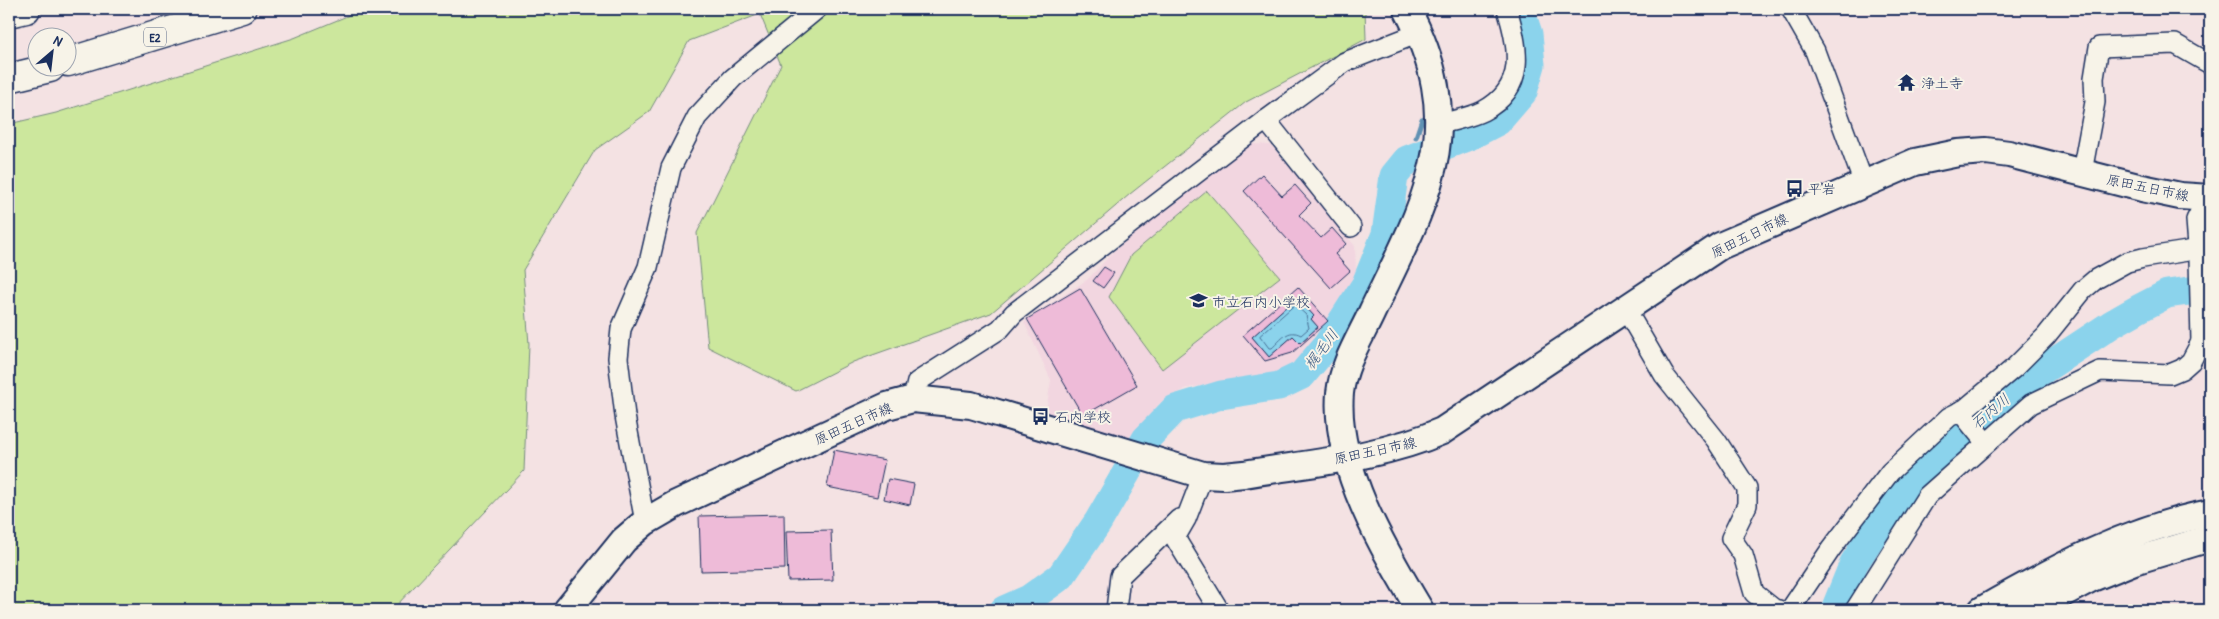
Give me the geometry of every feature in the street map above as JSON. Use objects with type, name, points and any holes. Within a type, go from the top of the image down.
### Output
[{"type":"highway","points":[[9,13],[26,9]]},
{"type":"highway","name":"E2","points":[[78,59],[242,9]]},
{"type":"highway","points":[[9,78],[28,73]]},
{"type":"main road","points":[[1407,9],[1419,33],[1430,63],[1435,85],[1438,127],[1435,157],[1426,196],[1344,376],[1340,393],[1340,411],[1346,457],[1354,479],[1388,556],[1420,610]]},
{"type":"main road","name":"原田五日市線","points":[[567,610],[624,540],[645,522],[676,504],[838,428],[887,406],[912,399],[971,405],[1204,475],[1244,474],[1346,457],[1414,442],[1442,431],[1624,308],[1720,246],[1915,162],[1958,153],[1986,151],[2009,154],[2180,196],[2210,198]]},
{"type":"main road","points":[[1982,610],[2077,557],[2124,538],[2210,513]]},
{"type":"main road","points":[[2031,610],[2092,578],[2125,564],[2210,538]]},
{"type":"street","points":[[645,522],[625,416],[618,358],[622,329],[648,267],[671,168],[697,117],[733,78],[817,9]]},
{"type":"street","points":[[1438,127],[1483,111],[1502,96],[1510,85],[1514,74],[1518,48],[1506,9]]},
{"type":"street","points":[[1791,9],[1815,51],[1864,184]]},
{"type":"street","points":[[912,399],[917,382],[1000,329],[1022,307],[1266,120],[1345,62],[1419,33]]},
{"type":"street","points":[[2082,172],[2095,102],[2094,78],[2099,47],[2175,44],[2210,64]]},
{"type":"street","points":[[1266,120],[1351,227]]},
{"type":"street","points":[[1855,610],[1927,496],[1985,442],[2031,404],[2096,372],[2107,370],[2170,374],[2182,369],[2191,361],[2204,338],[2203,254],[2196,234],[2197,215],[2200,212],[2210,210]]},
{"type":"street","points":[[1790,610],[1831,549],[1890,472],[1949,417],[1961,412],[2020,362],[2046,336],[2083,290],[2096,279],[2126,262],[2181,252],[2203,254]]},
{"type":"street","points":[[1624,308],[1664,375],[1716,440],[1747,488],[1747,505],[1732,538],[1743,556],[1754,593],[1774,610],[1779,610]]},
{"type":"street","points":[[1961,412],[1985,442]]},
{"type":"street","points":[[1204,475],[1186,520],[1175,538],[1219,610]]},
{"type":"street","points":[[1116,610],[1120,576],[1181,517],[1186,520]]},
{"type":"shaded area","name":"市立石内小学校","points":[[1251,144],[1271,145],[1355,246],[1356,273],[1305,355],[1277,374],[1187,388],[1160,403],[1127,443],[1045,417],[1051,380],[1024,322],[1088,279],[1116,249]]},
{"type":"green space","points":[[364,9],[1365,9],[1366,39],[1246,102],[1130,194],[991,313],[853,362],[796,391],[708,347],[697,233],[781,65],[760,14],[689,41],[649,112],[595,150],[523,270],[529,344],[524,471],[395,607],[390,610],[9,610],[9,124],[56,113],[294,38]]},
{"type":"green space","points":[[1207,191],[1280,277],[1162,369],[1109,297],[1131,255]]},
{"type":"water","points":[[1297,297],[1314,316],[1311,319],[1318,327],[1300,343],[1293,336],[1269,357],[1252,337]]},
{"type":"building","points":[[1262,174],[1282,196],[1295,185],[1311,203],[1299,215],[1321,238],[1332,228],[1346,244],[1335,254],[1350,271],[1331,288],[1244,191]]},
{"type":"building","points":[[1104,267],[1114,273],[1103,288],[1093,281]]},
{"type":"building","points":[[1298,287],[1328,321],[1292,353],[1265,361],[1243,335]],"holes":[[[1297,297],[1314,316],[1311,319],[1318,327],[1300,343],[1293,336],[1269,357],[1252,337]]]},
{"type":"building","points":[[1080,288],[1137,385],[1083,416],[1027,319]]},
{"type":"building","points":[[834,450],[885,460],[877,497],[827,487]]},
{"type":"building","points":[[888,479],[914,484],[910,505],[884,499]]},
{"type":"building","points":[[784,514],[785,569],[701,571],[699,516]]},
{"type":"building","points":[[831,530],[833,580],[788,581],[786,531]]},
{"type":"waterway","name":"梶毛川","points":[[1004,610],[1029,599],[1061,576],[1098,522],[1146,439],[1175,409],[1221,395],[1279,386],[1302,375],[1327,345],[1366,284],[1386,234],[1394,176],[1407,160],[1469,136],[1498,121],[1523,92],[1531,65],[1528,34],[1520,9]]},
{"type":"waterway","points":[[1416,137],[1422,119],[1426,118],[1426,113]]},
{"type":"waterway","name":"石内川","points":[[1835,610],[1854,563],[1900,493],[1974,425],[2029,379],[2112,324],[2140,308],[2167,294],[2189,291],[2210,292]]},
{"type":"place","name":"浄土寺","points":[[1907,82]]},
{"type":"place","name":"平岩","points":[[1794,188]]},
{"type":"place","name":"市立石内小学校","points":[[1198,301]]},
{"type":"place","name":"石内学校","points":[[1041,416]]}]
